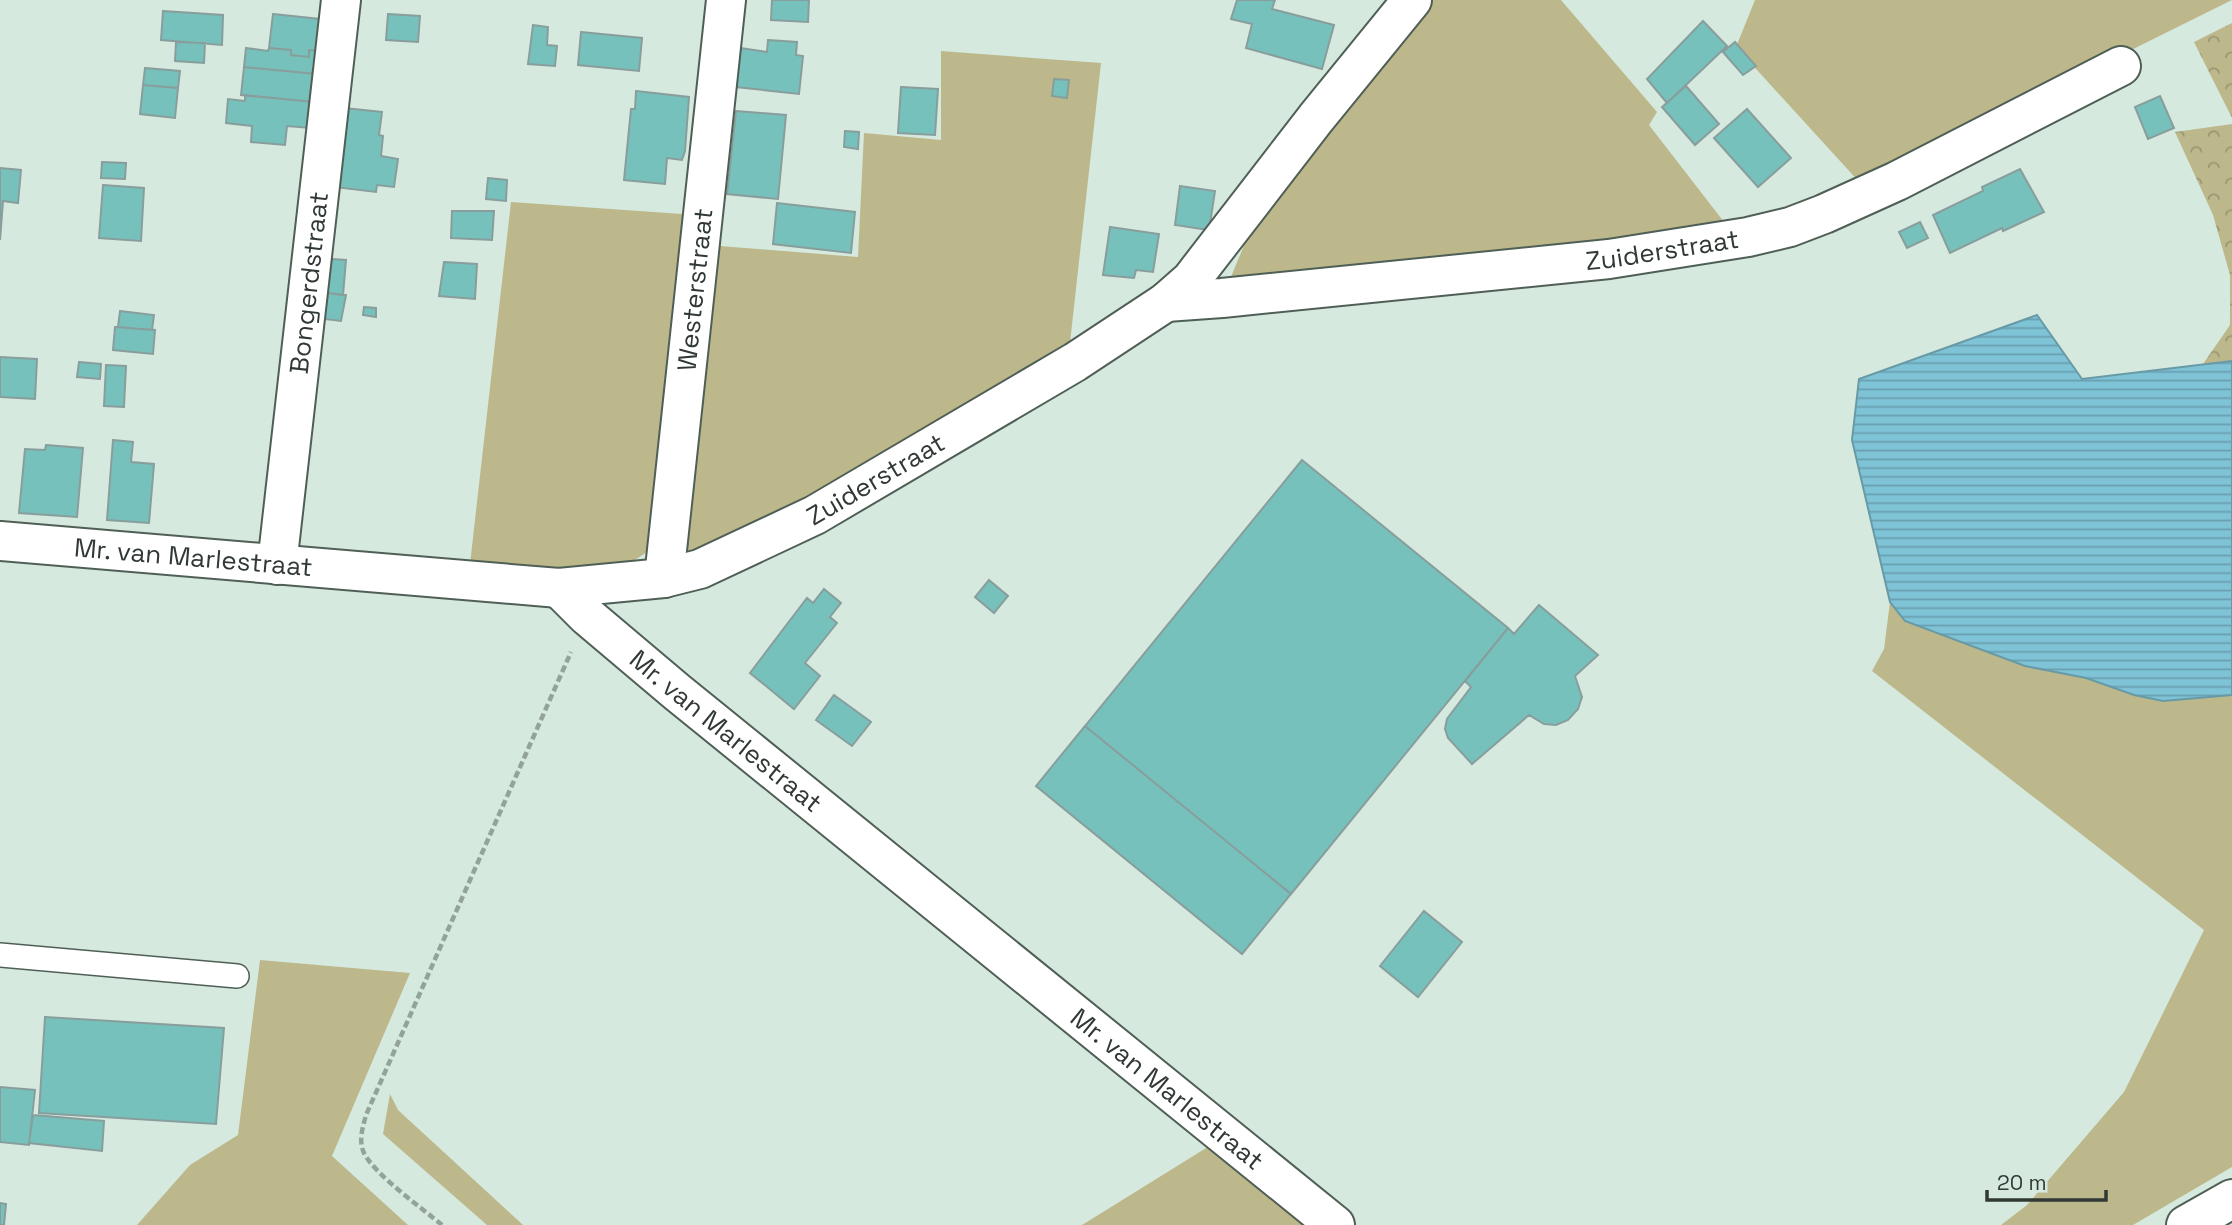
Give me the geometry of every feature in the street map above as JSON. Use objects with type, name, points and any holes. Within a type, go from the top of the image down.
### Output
[{"type":"street","name":"Bongerdstraat","points":[[277,565],[341,0]]},
{"type":"street","name":"Westerstraat","points":[[664,578],[726,0]]},
{"type":"street","name":"Zuiderstraat","points":[[559,588],[664,578],[700,569],[815,515],[1075,362],[1166,302],[1191,280],[1316,118],[1412,0]]},
{"type":"street","name":"Zuiderstraat","points":[[1166,302],[1222,299],[1609,259],[1748,237],[1790,227],[1897,181],[2120,66]]},
{"type":"street","name":"Mr. van Marlestraat","points":[[0,541],[559,588],[677,692],[1335,1225]]},
{"type":"street","points":[[2186,1225],[2232,1199]]},
{"type":"lane","points":[[0,955],[237,976]]},
{"type":"path","points":[[442,1225],[374,1167],[363,1152],[360,1138],[366,1115],[587,615]]},
{"type":"green space","points":[[1422,0],[1561,0],[1657,112],[1649,125],[1731,231],[1228,284],[1262,202]]},
{"type":"green space","points":[[1755,0],[2232,0],[1861,184],[1736,47]]},
{"type":"green space","points":[[2232,23],[2232,118],[2194,42]]},
{"type":"green space","points":[[941,51],[1101,63],[1069,352],[875,472],[685,556],[720,246],[858,257],[864,133],[941,140]]},
{"type":"green space","points":[[2232,124],[2232,361],[2203,364],[2230,325],[2230,275],[2213,215],[2175,132]]},
{"type":"green space","points":[[511,202],[696,215],[664,541],[624,567],[573,573],[470,564]]},
{"type":"green space","points":[[1890,602],[1905,621],[2025,666],[2086,678],[2134,695],[2163,701],[2232,695],[2232,1167],[2133,1225],[2001,1225],[2027,1205],[2124,1092],[2204,930],[1872,671],[1884,649]]},
{"type":"green space","points":[[260,960],[410,973],[332,1156],[408,1225],[137,1225],[190,1165],[238,1135]]},
{"type":"green space","points":[[390,1094],[398,1110],[523,1225],[487,1225],[383,1134]]},
{"type":"green space","points":[[1211,1145],[1315,1225],[1082,1225]]},
{"type":"water","points":[[2037,315],[2082,379],[2232,361],[2232,695],[2163,701],[2134,695],[2086,678],[2025,666],[1905,621],[1890,602],[1852,440],[1859,379]]},
{"type":"building","points":[[772,0],[809,0],[808,22],[771,20]]},
{"type":"building","points":[[1237,0],[1275,0],[1272,9],[1334,25],[1322,69],[1246,48],[1252,24],[1231,19]]},
{"type":"building","points":[[163,11],[223,15],[222,45],[161,40]]},
{"type":"building","points":[[273,14],[320,19],[318,51],[309,50],[309,57],[291,55],[291,50],[269,48]]},
{"type":"building","points":[[388,14],[420,16],[418,42],[386,40]]},
{"type":"building","points":[[1703,21],[1727,46],[1667,103],[1647,79]]},
{"type":"building","points":[[533,25],[548,27],[547,45],[557,46],[555,66],[528,64]]},
{"type":"building","points":[[581,32],[642,38],[639,71],[578,65]]},
{"type":"building","points":[[768,40],[797,42],[796,55],[803,56],[799,94],[736,87],[740,48],[767,52]]},
{"type":"building","points":[[176,42],[205,43],[204,63],[175,61]]},
{"type":"building","points":[[1735,42],[1756,66],[1743,75],[1723,52]]},
{"type":"building","points":[[246,48],[291,50],[291,55],[309,57],[309,50],[318,51],[316,74],[244,67]]},
{"type":"building","points":[[244,67],[316,74],[313,102],[241,95]]},
{"type":"building","points":[[145,68],[180,71],[178,88],[143,85]]},
{"type":"building","points":[[1054,79],[1069,80],[1067,98],[1052,96]]},
{"type":"building","points":[[143,85],[178,88],[175,118],[140,114]]},
{"type":"building","points":[[1686,86],[1719,124],[1695,145],[1662,107]]},
{"type":"building","points":[[901,87],[938,89],[935,135],[898,133]]},
{"type":"building","points":[[636,91],[689,97],[685,151],[682,160],[667,158],[665,184],[624,180],[631,109],[635,109]]},
{"type":"building","points":[[245,95],[313,102],[310,128],[287,126],[285,145],[251,142],[252,126],[226,123],[228,99],[245,101]]},
{"type":"building","points":[[2160,96],[2174,128],[2148,139],[2135,107]]},
{"type":"building","points":[[344,108],[382,112],[379,135],[383,136],[381,156],[398,159],[394,187],[377,185],[376,192],[334,187]]},
{"type":"building","points":[[1747,109],[1791,158],[1758,187],[1714,138]]},
{"type":"building","points":[[736,111],[786,115],[778,199],[727,194]]},
{"type":"building","points":[[845,131],[859,132],[858,149],[844,147]]},
{"type":"building","points":[[102,162],[126,163],[125,179],[101,178]]},
{"type":"building","points":[[0,168],[21,170],[18,203],[3,201],[0,240]]},
{"type":"building","points":[[2020,169],[2044,212],[2003,231],[2002,228],[1950,253],[1933,215],[1983,191],[1982,187]]},
{"type":"building","points":[[488,178],[507,180],[506,201],[486,199]]},
{"type":"building","points":[[103,185],[144,188],[141,241],[99,238]]},
{"type":"building","points":[[1180,186],[1215,191],[1209,230],[1175,225]]},
{"type":"building","points":[[777,203],[855,212],[851,253],[773,244]]},
{"type":"building","points":[[452,211],[494,211],[492,240],[451,238]]},
{"type":"building","points":[[1920,222],[1928,238],[1907,248],[1899,232]]},
{"type":"building","points":[[1110,227],[1159,234],[1153,272],[1136,270],[1134,278],[1103,275]]},
{"type":"building","points":[[332,259],[346,260],[343,295],[328,293],[327,280]]},
{"type":"building","points":[[444,262],[477,264],[475,299],[439,296]]},
{"type":"building","points":[[328,293],[346,295],[341,321],[324,319]]},
{"type":"building","points":[[364,307],[376,308],[376,317],[363,315]]},
{"type":"building","points":[[120,311],[154,315],[152,330],[118,327]]},
{"type":"building","points":[[115,327],[155,330],[153,354],[113,350]]},
{"type":"building","points":[[0,357],[37,359],[35,399],[0,397]]},
{"type":"building","points":[[79,362],[101,364],[100,379],[77,377]]},
{"type":"building","points":[[106,365],[126,366],[124,407],[104,406]]},
{"type":"building","points":[[113,440],[133,442],[131,462],[154,464],[149,523],[107,520]]},
{"type":"building","points":[[46,445],[83,448],[77,517],[19,513],[25,449],[45,450]]},
{"type":"building","points":[[1302,460],[1508,628],[1291,894],[1085,726]]},
{"type":"building","points":[[989,580],[1008,596],[994,613],[975,597]]},
{"type":"building","points":[[824,589],[841,603],[830,617],[837,623],[805,663],[820,676],[794,709],[750,673],[807,598],[813,603]]},
{"type":"building","points":[[1539,605],[1598,655],[1575,676],[1582,697],[1578,709],[1568,720],[1556,725],[1544,724],[1529,715],[1472,764],[1448,738],[1445,729],[1447,719],[1471,687],[1465,681],[1508,628],[1514,634]]},
{"type":"building","points":[[834,695],[871,722],[852,746],[816,720]]},
{"type":"building","points":[[1085,726],[1291,894],[1242,954],[1036,786]]},
{"type":"building","points":[[1424,911],[1462,942],[1418,997],[1380,966]]},
{"type":"building","points":[[45,1017],[224,1028],[216,1124],[39,1113]]},
{"type":"building","points":[[0,1087],[35,1090],[29,1145],[0,1142]]},
{"type":"building","points":[[33,1115],[104,1121],[102,1151],[29,1143]]},
{"type":"building","points":[[0,1203],[6,1204],[4,1225],[0,1225]]}]
